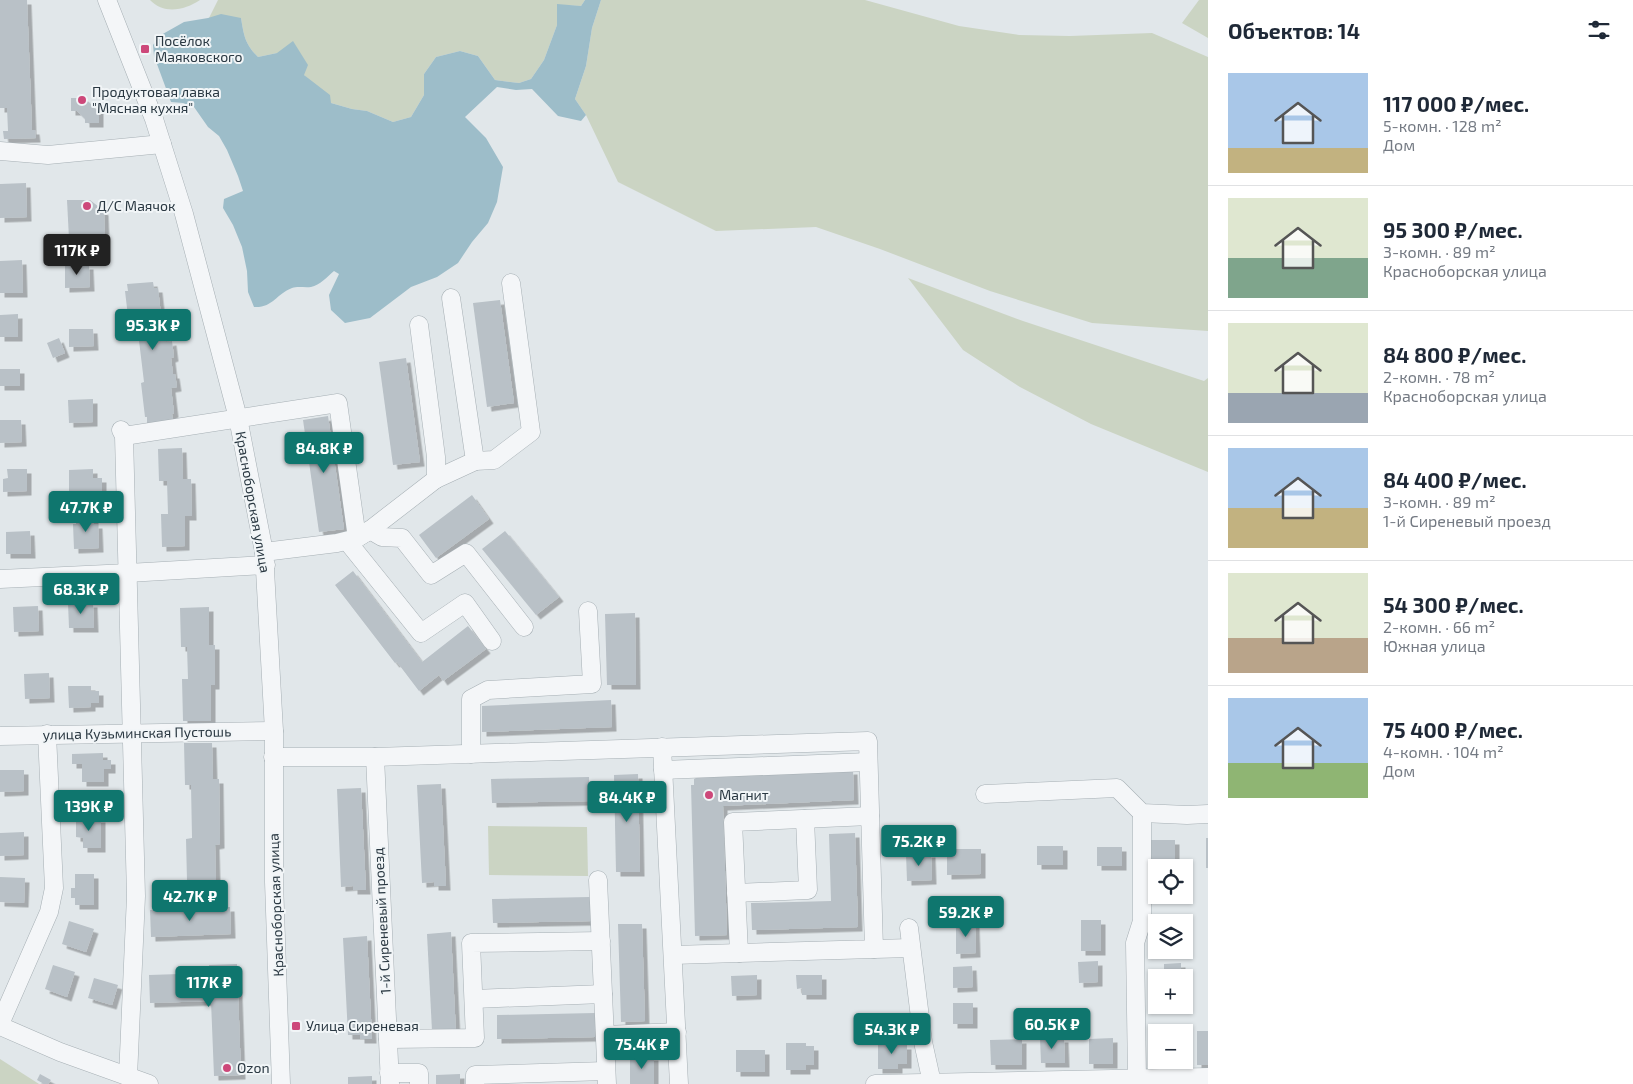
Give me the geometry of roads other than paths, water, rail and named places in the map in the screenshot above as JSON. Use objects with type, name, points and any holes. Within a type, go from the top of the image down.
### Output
[{"type":"street","name":"Красноборская улица","points":[[107,0],[154,119],[184,214],[238,418],[265,558],[274,731],[274,882],[281,1084]]},
{"type":"street","points":[[0,151],[48,155],[162,144]]},
{"type":"street","points":[[0,579],[128,573],[265,558],[337,543],[358,536],[436,479],[475,461],[494,460],[531,432],[511,283]]},
{"type":"street","points":[[451,298],[475,461]]},
{"type":"street","points":[[419,326],[436,457],[436,479]]},
{"type":"street","points":[[128,1077],[136,896],[133,732],[122,433],[338,403],[358,536],[420,633],[465,603],[492,641]]},
{"type":"street","points":[[358,536],[402,538],[431,575],[466,553],[524,627]]},
{"type":"street","points":[[471,754],[471,699],[488,690],[592,684],[588,611]]},
{"type":"street","name":"улица Кузьминская Пустошь","points":[[0,736],[133,732],[274,731]]},
{"type":"street","points":[[47,734],[54,888],[49,912],[0,1025],[60,1052],[149,1084]]},
{"type":"street","points":[[273,757],[375,757],[868,741],[874,949]]},
{"type":"street","points":[[662,747],[679,1084]]},
{"type":"street","name":"1-й Сиреневый проезд","points":[[375,757],[389,1078]]},
{"type":"street","points":[[663,770],[868,762]]},
{"type":"street","points":[[985,794],[1117,788],[1142,812],[1188,815],[1208,814]]},
{"type":"street","points":[[1137,1078],[1135,943],[1142,921],[1142,812]]},
{"type":"street","points":[[739,953],[734,822],[870,816]]},
{"type":"street","points":[[736,893],[808,890],[805,819]]},
{"type":"street","points":[[475,1084],[475,1075],[606,1077],[598,880]]},
{"type":"street","points":[[909,928],[924,1042],[941,1083]]},
{"type":"street","points":[[388,1039],[475,1038],[471,943],[601,941]]},
{"type":"street","points":[[673,955],[911,948]]},
{"type":"street","points":[[474,999],[603,994]]},
{"type":"street","points":[[605,1035],[677,1032]]},
{"type":"street","points":[[389,1078],[419,1073],[419,1084]]},
{"type":"street","points":[[875,1084],[1208,1077]]},
{"type":"water","points":[[585,0],[601,0],[592,28],[586,66],[575,99],[586,115],[581,121],[558,116],[532,89],[516,90],[497,87],[465,117],[486,138],[503,167],[497,202],[488,223],[458,263],[437,277],[411,287],[370,318],[345,323],[331,310],[329,295],[339,274],[334,271],[314,286],[292,288],[266,305],[254,307],[248,292],[247,271],[242,247],[233,225],[223,208],[224,199],[243,191],[238,176],[219,136],[208,127],[194,107],[183,103],[171,102],[154,56],[153,45],[161,35],[184,22],[221,14],[241,18],[246,39],[250,48],[258,57],[277,53],[293,41],[308,65],[304,75],[330,95],[331,103],[367,111],[393,122],[411,117],[424,95],[424,74],[436,57],[460,51],[478,56],[495,80],[519,83],[531,79],[544,60],[557,25],[557,4],[581,6]]},
{"type":"place","name":"Посёлок Маяковского","points":[[145,49]]},
{"type":"place","name":"Продуктовая лавка \"Мясная кухня\"","points":[[82,100]]},
{"type":"place","name":"Д/С Маячок","points":[[87,206]]},
{"type":"place","name":"Магнит","points":[[709,795]]},
{"type":"place","name":"Улица Сиреневая","points":[[296,1026]]},
{"type":"place","name":"Ozon","points":[[227,1068]]}]
